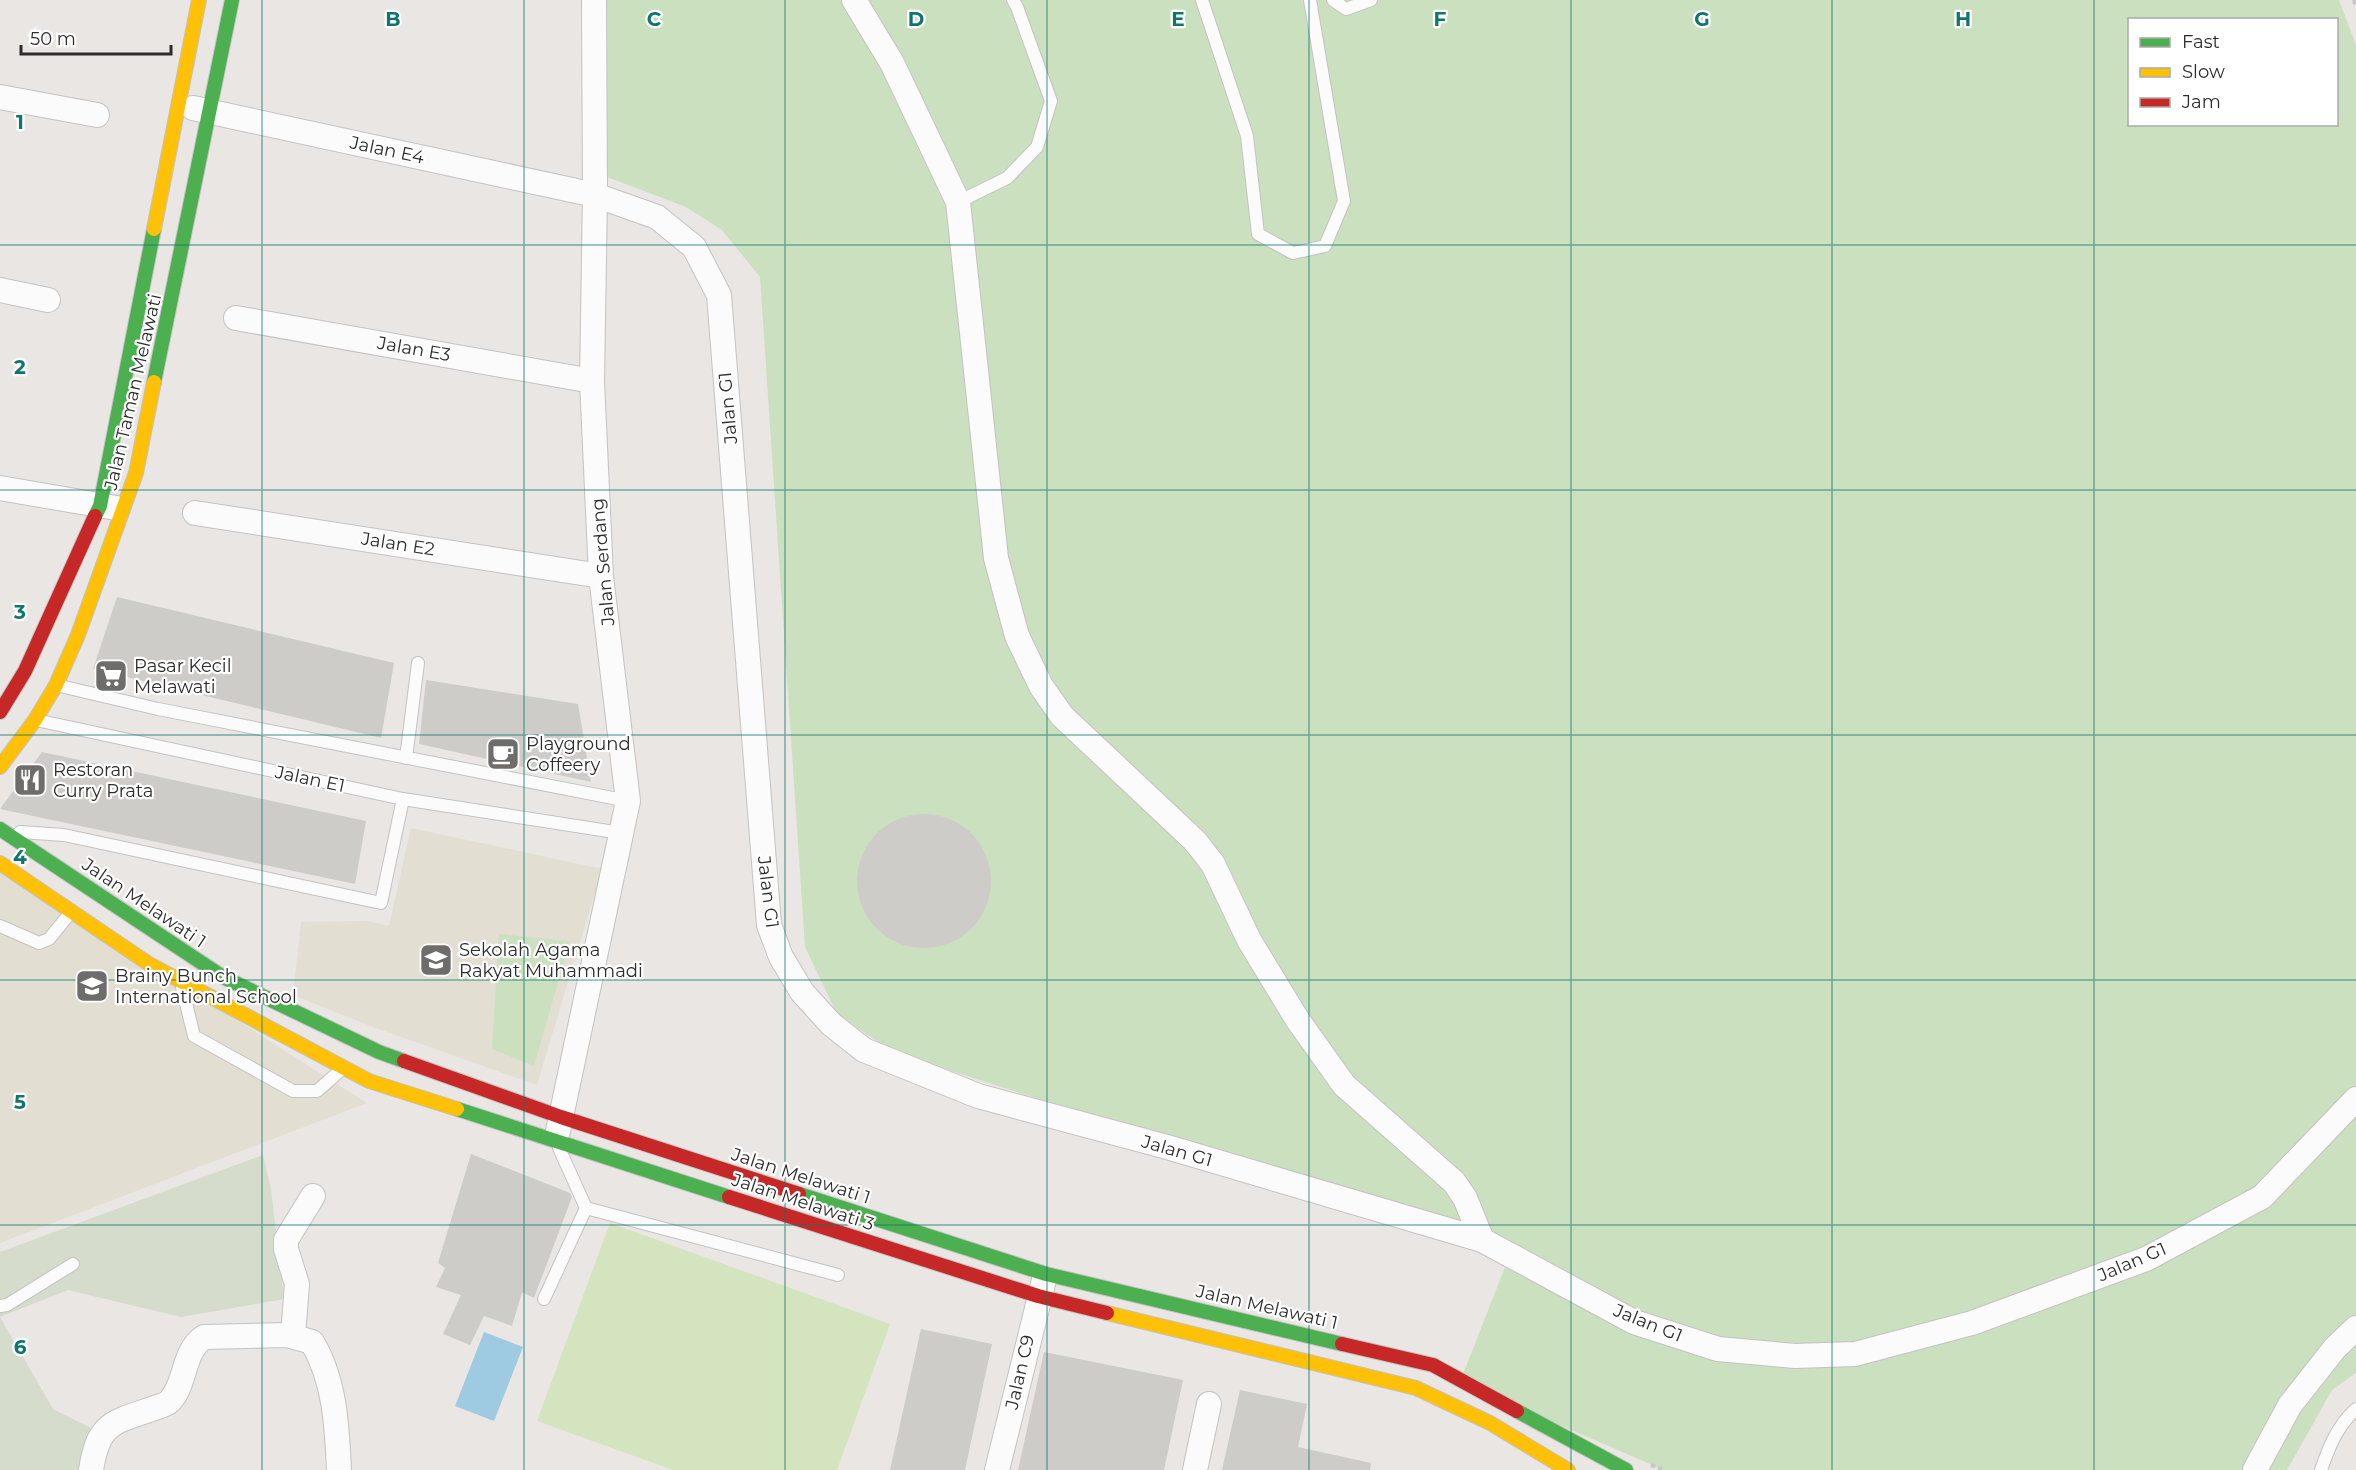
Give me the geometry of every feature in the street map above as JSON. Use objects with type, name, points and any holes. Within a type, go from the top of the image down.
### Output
[{"type":"street","name":"Jalan Taman Melawati","points":[[16,711],[41,678],[100,506],[199,0]]},
{"type":"street","name":"Jalan Taman Melawati","points":[[0,767],[16,711],[78,635],[136,473],[232,0]]},
{"type":"street","name":"Jalan Serdang","points":[[556,1142],[628,801],[601,576],[592,381],[595,195],[594,0]]},
{"type":"street","points":[[854,0],[892,63],[958,202],[996,558],[1017,636],[1041,686],[1062,716],[1201,848],[1213,864],[1249,940],[1297,1019],[1337,1076],[1344,1085],[1454,1182],[1465,1198],[1482,1239]]},
{"type":"street","points":[[0,97],[97,115]]},
{"type":"street","name":"Jalan E4","points":[[179,105],[595,195]]},
{"type":"street","name":"Jalan G1","points":[[595,195],[657,216],[694,247],[719,295],[769,925],[781,957],[802,993],[831,1024],[864,1050],[978,1096],[1482,1239],[1634,1322],[1718,1349],[1795,1356],[1856,1354],[1972,1323],[2146,1259],[2262,1197],[2356,1100]]},
{"type":"street","points":[[0,290],[48,300]]},
{"type":"street","name":"Jalan E3","points":[[236,318],[592,381]]},
{"type":"street","points":[[0,488],[124,510]]},
{"type":"street","name":"Jalan E2","points":[[195,513],[601,576]]},
{"type":"street","name":"Jalan Melawati 1","points":[[2,830],[223,977],[379,1052],[1042,1285],[1416,1388],[1490,1423],[1568,1470]]},
{"type":"street","points":[[0,863],[149,964],[369,1081],[556,1142]]},
{"type":"street","name":"Jalan Melawati 3","points":[[556,1142],[1042,1285]]},
{"type":"street","points":[[313,1196],[286,1240],[286,1250],[297,1284],[303,1338],[323,1360],[336,1416],[339,1470]]},
{"type":"street","name":"Jalan Melawati 1","points":[[1042,1285],[1433,1365],[1626,1470]]},
{"type":"street","name":"Jalan C9","points":[[997,1470],[1042,1285]]},
{"type":"street","points":[[2255,1470],[2290,1405],[2335,1348],[2356,1328]]},
{"type":"street","points":[[90,1470],[98,1439],[104,1430],[126,1418],[168,1403],[178,1388],[187,1358],[198,1341],[210,1337],[303,1338]]},
{"type":"street","points":[[1195,1470],[1209,1404]]},
{"type":"lane","points":[[958,202],[1007,178],[1037,147],[1051,101],[1012,0]]},
{"type":"lane","points":[[1202,0],[1247,136],[1258,234],[1293,253],[1325,246],[1344,201],[1310,0]]},
{"type":"lane","points":[[1333,0],[1346,9],[1371,0]]},
{"type":"lane","points":[[406,758],[418,663]]},
{"type":"lane","points":[[41,678],[158,709],[628,801]]},
{"type":"lane","name":"Jalan E1","points":[[16,711],[403,799],[621,833]]},
{"type":"lane","points":[[2,830],[64,835],[381,903],[403,799]]},
{"type":"lane","points":[[0,927],[39,943],[49,939],[71,912]]},
{"type":"lane","points":[[180,981],[194,1036],[293,1091],[317,1091],[344,1068]]},
{"type":"lane","points":[[544,1299],[586,1208],[556,1142]]},
{"type":"lane","points":[[586,1208],[838,1275]]},
{"type":"lane","points":[[0,1306],[7,1305],[74,1264]]},
{"type":"lane","points":[[2320,1470],[2331,1440],[2347,1417],[2356,1409]]},
{"type":"path","points":[[2354,0],[2356,6]]},
{"type":"shaded area","name":"Sekolah Agama Rakyat Muhammadi","points":[[411,828],[602,869],[537,1085],[373,1027],[293,995],[301,922],[368,921],[389,926]]},
{"type":"shaded area","name":"Brainy Bunch International School","points":[[0,870],[367,1103],[0,1243]]},
{"type":"green space","points":[[593,0],[2339,0],[2356,45],[2356,1373],[2332,1390],[2287,1470],[1664,1470],[1460,1382],[1507,1262],[1181,1141],[895,1053],[837,1014],[805,947],[760,277],[722,230],[686,207],[602,175]]},
{"type":"green space","points":[[499,934],[570,941],[534,1066],[492,1049]]},
{"type":"green space","points":[[263,1155],[271,1189],[284,1299],[181,1317],[68,1290],[0,1317],[0,1252]]},
{"type":"green space","points":[[610,1223],[890,1324],[837,1470],[673,1470],[537,1421]]},
{"type":"green space","points":[[0,1317],[53,1409],[93,1429],[89,1470],[0,1470]]},
{"type":"water","points":[[484,1332],[523,1347],[494,1421],[455,1406]]},
{"type":"building","points":[[117,597],[394,663],[381,738],[93,669]]},
{"type":"building","points":[[426,680],[578,704],[591,782],[419,744]]},
{"type":"building","points":[[42,752],[366,821],[355,884],[0,809]]},
{"type":"building","points":[[924,814],[950,819],[971,834],[986,855],[991,881],[986,907],[971,928],[950,943],[924,948],[898,943],[877,928],[862,907],[857,881],[862,855],[877,834],[898,819]]},
{"type":"building","points":[[471,1154],[570,1193],[572,1197],[534,1298],[522,1292],[512,1326],[484,1316],[470,1345],[443,1334],[461,1295],[436,1287],[445,1268],[438,1263]]},
{"type":"building","points":[[921,1329],[992,1344],[965,1470],[890,1470]]},
{"type":"building","points":[[1044,1352],[1183,1380],[1164,1470],[1018,1470]]},
{"type":"building","points":[[1240,1390],[1307,1404],[1298,1447],[1371,1463],[1370,1470],[1222,1470]]},
{"type":"traffic: fast","points":[[154,382],[232,0]]},
{"type":"traffic: fast","points":[[95,516],[100,506],[154,229]]},
{"type":"traffic: fast","points":[[0,829],[223,977],[379,1052],[404,1061]]},
{"type":"traffic: fast","points":[[457,1109],[729,1197]]},
{"type":"traffic: fast","points":[[799,1194],[1046,1274],[1342,1344]]},
{"type":"traffic: fast","points":[[1517,1411],[1626,1470]]},
{"type":"traffic: slow","points":[[154,229],[199,0]]},
{"type":"traffic: slow","points":[[0,767],[35,720],[56,685],[78,635],[136,473],[154,382]]},
{"type":"traffic: slow","points":[[0,863],[149,964],[369,1081],[457,1109]]},
{"type":"traffic: slow","points":[[1107,1313],[1416,1388],[1490,1423],[1568,1470]]},
{"type":"traffic: jam","points":[[0,712],[25,671],[95,516]]},
{"type":"traffic: jam","points":[[404,1061],[561,1117],[799,1194]]},
{"type":"traffic: jam","points":[[729,1197],[1038,1296],[1107,1313]]},
{"type":"traffic: jam","points":[[1342,1344],[1433,1365],[1517,1411]]},
{"type":"place","name":"Pasar Kecil Melawati","points":[[111,676]]},
{"type":"place","name":"Playground Coffeery","points":[[503,754]]},
{"type":"place","name":"Restoran Curry Prata","points":[[30,780]]},
{"type":"place","name":"Sekolah Agama Rakyat Muhammadi","points":[[436,960]]},
{"type":"place","name":"Brainy Bunch International School","points":[[92,986]]}]
